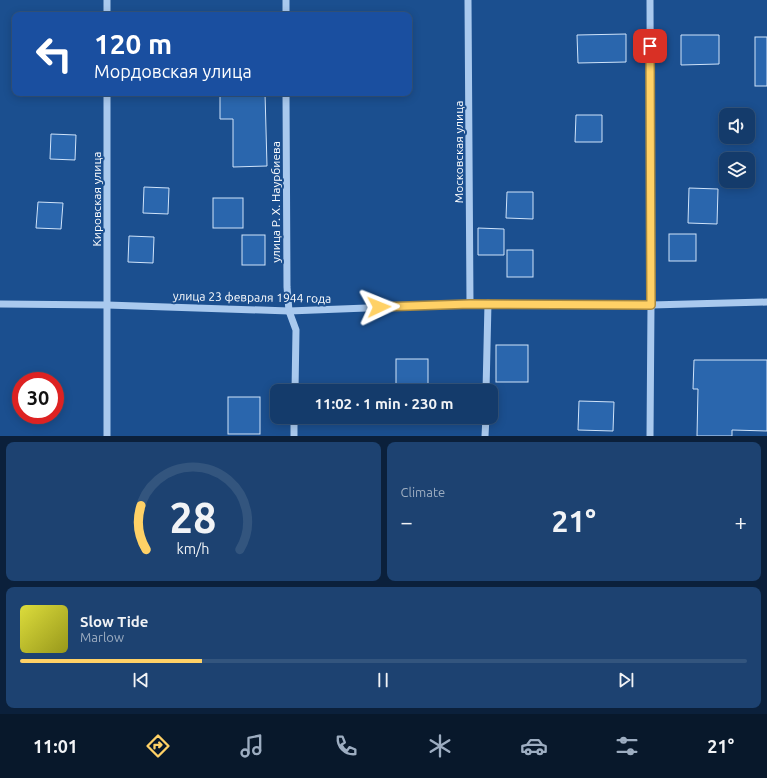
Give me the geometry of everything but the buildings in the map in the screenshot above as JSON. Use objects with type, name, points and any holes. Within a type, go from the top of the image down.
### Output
[{"type":"street","points":[[107,0],[107,12]]},
{"type":"street","points":[[286,0],[286,12]]},
{"type":"street","name":"Московская улица","points":[[468,0],[470,304]]},
{"type":"street","points":[[650,0],[650,436]]},
{"type":"street","name":"Кировская улица","points":[[107,96],[107,436]]},
{"type":"street","name":"улица Р. Х. Наурбиева","points":[[286,96],[287,279],[289,311],[296,330],[295,384]]},
{"type":"street","name":"улица 23 февраля 1944 года","points":[[0,304],[107,305],[289,311],[470,304],[651,305],[767,302]]},
{"type":"street","points":[[486,384],[488,304]]},
{"type":"street","points":[[294,424],[294,436]]},
{"type":"street","points":[[485,436],[486,424]]},
{"type":"route","points":[[379,307],[470,304],[651,305],[650,46]]}]
